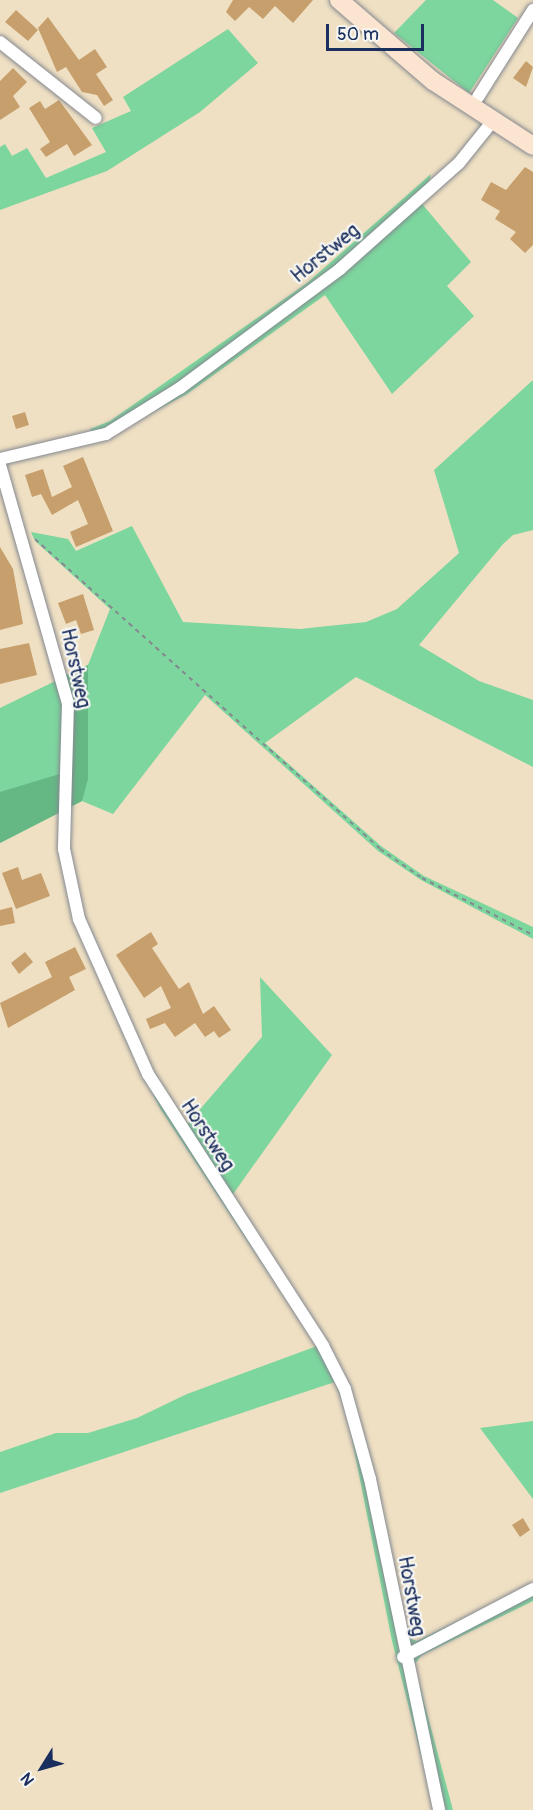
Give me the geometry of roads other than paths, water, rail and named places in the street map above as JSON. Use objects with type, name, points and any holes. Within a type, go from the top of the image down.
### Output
[{"type":"main road","points":[[339,0],[433,81],[492,122],[533,146]]},
{"type":"street","points":[[478,97],[533,10]]},
{"type":"street","points":[[0,42],[96,118]]},
{"type":"street","name":"Horstweg","points":[[0,459],[106,434],[180,388],[340,269],[459,163],[492,122]]},
{"type":"street","name":"Horstweg","points":[[0,465],[20,525],[68,703],[64,849],[79,919],[148,1074],[323,1346],[345,1389],[370,1479],[403,1657],[439,1810]]},
{"type":"street","points":[[403,1657],[533,1589]]}]
